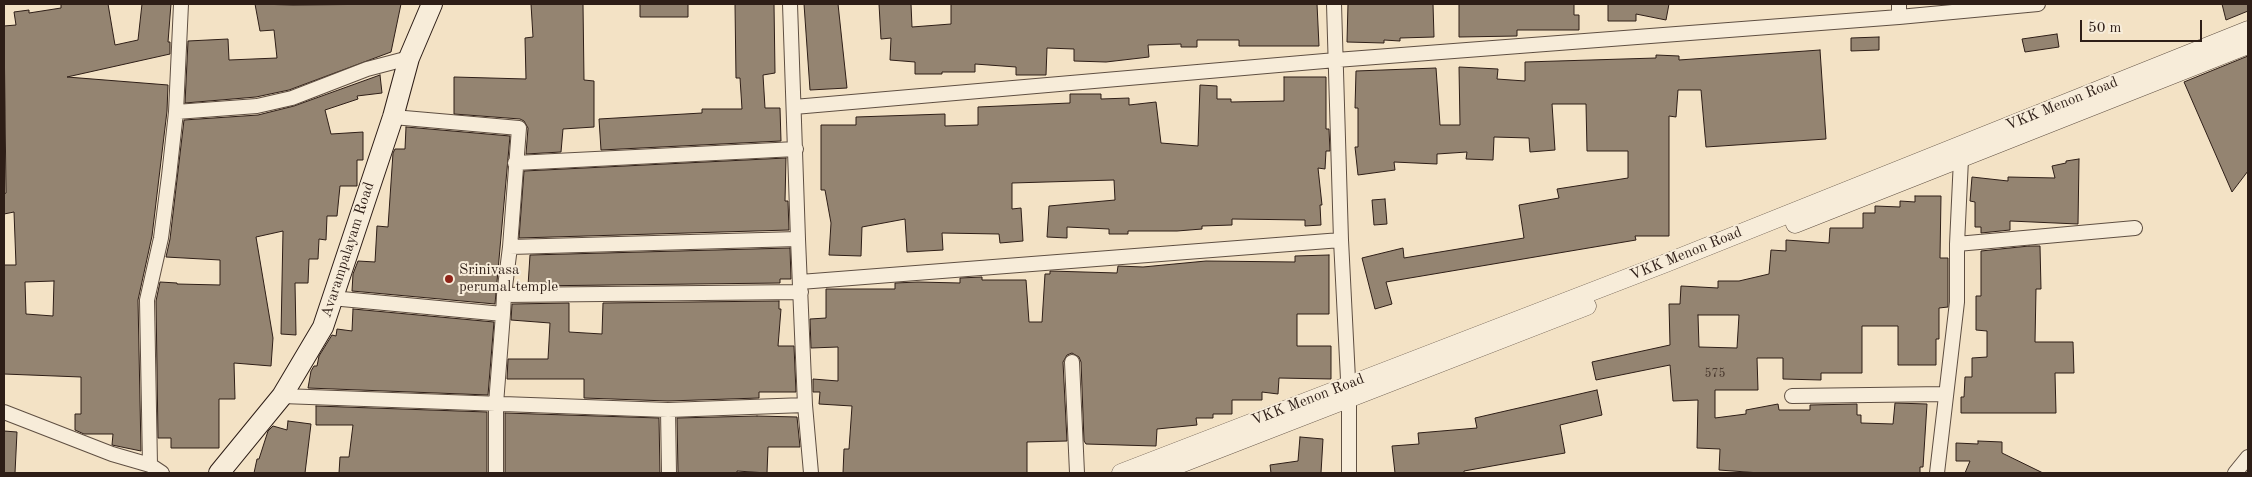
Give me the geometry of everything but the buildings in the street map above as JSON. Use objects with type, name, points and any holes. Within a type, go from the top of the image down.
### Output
[{"type":"main road","points":[[423,25],[424,4]]},
{"type":"main road","name":"Avarampalayam Road","points":[[218,473],[282,396],[323,327],[331,298],[393,117],[409,58],[432,4]]},
{"type":"street","points":[[4,412],[156,469],[147,300],[161,238],[176,112],[181,4]]},
{"type":"street","points":[[790,4],[805,406],[811,473]]},
{"type":"street","points":[[1334,4],[1341,240],[1349,392],[1349,473]]},
{"type":"street","points":[[794,107],[1899,10],[2038,4]]},
{"type":"street","name":"VKK Menon Road","points":[[1157,473],[1349,392],[1666,263],[2248,30]]},
{"type":"street","name":"VKK Menon Road","points":[[1121,473],[1349,392],[1961,159],[2248,44]]},
{"type":"street","points":[[176,112],[257,106],[292,98],[367,69],[409,58]]},
{"type":"street","points":[[393,117],[518,128],[496,404],[496,473]]},
{"type":"street","points":[[515,163],[796,149]]},
{"type":"street","points":[[1937,473],[1957,302],[1957,244],[1961,159]]},
{"type":"street","points":[[1957,244],[2135,228]]},
{"type":"street","points":[[510,247],[798,239]]},
{"type":"street","points":[[504,296],[801,287],[1341,240]]},
{"type":"street","points":[[331,298],[503,314]]},
{"type":"street","points":[[1072,362],[1077,473]]},
{"type":"street","points":[[1792,396],[1946,394]]},
{"type":"street","points":[[282,396],[668,410],[805,406]]},
{"type":"street","points":[[668,410],[669,473]]},
{"type":"street","points":[[2235,473],[2248,457]]},
{"type":"place","name":"Srinivasa perumal temple","points":[[449,279]]}]
